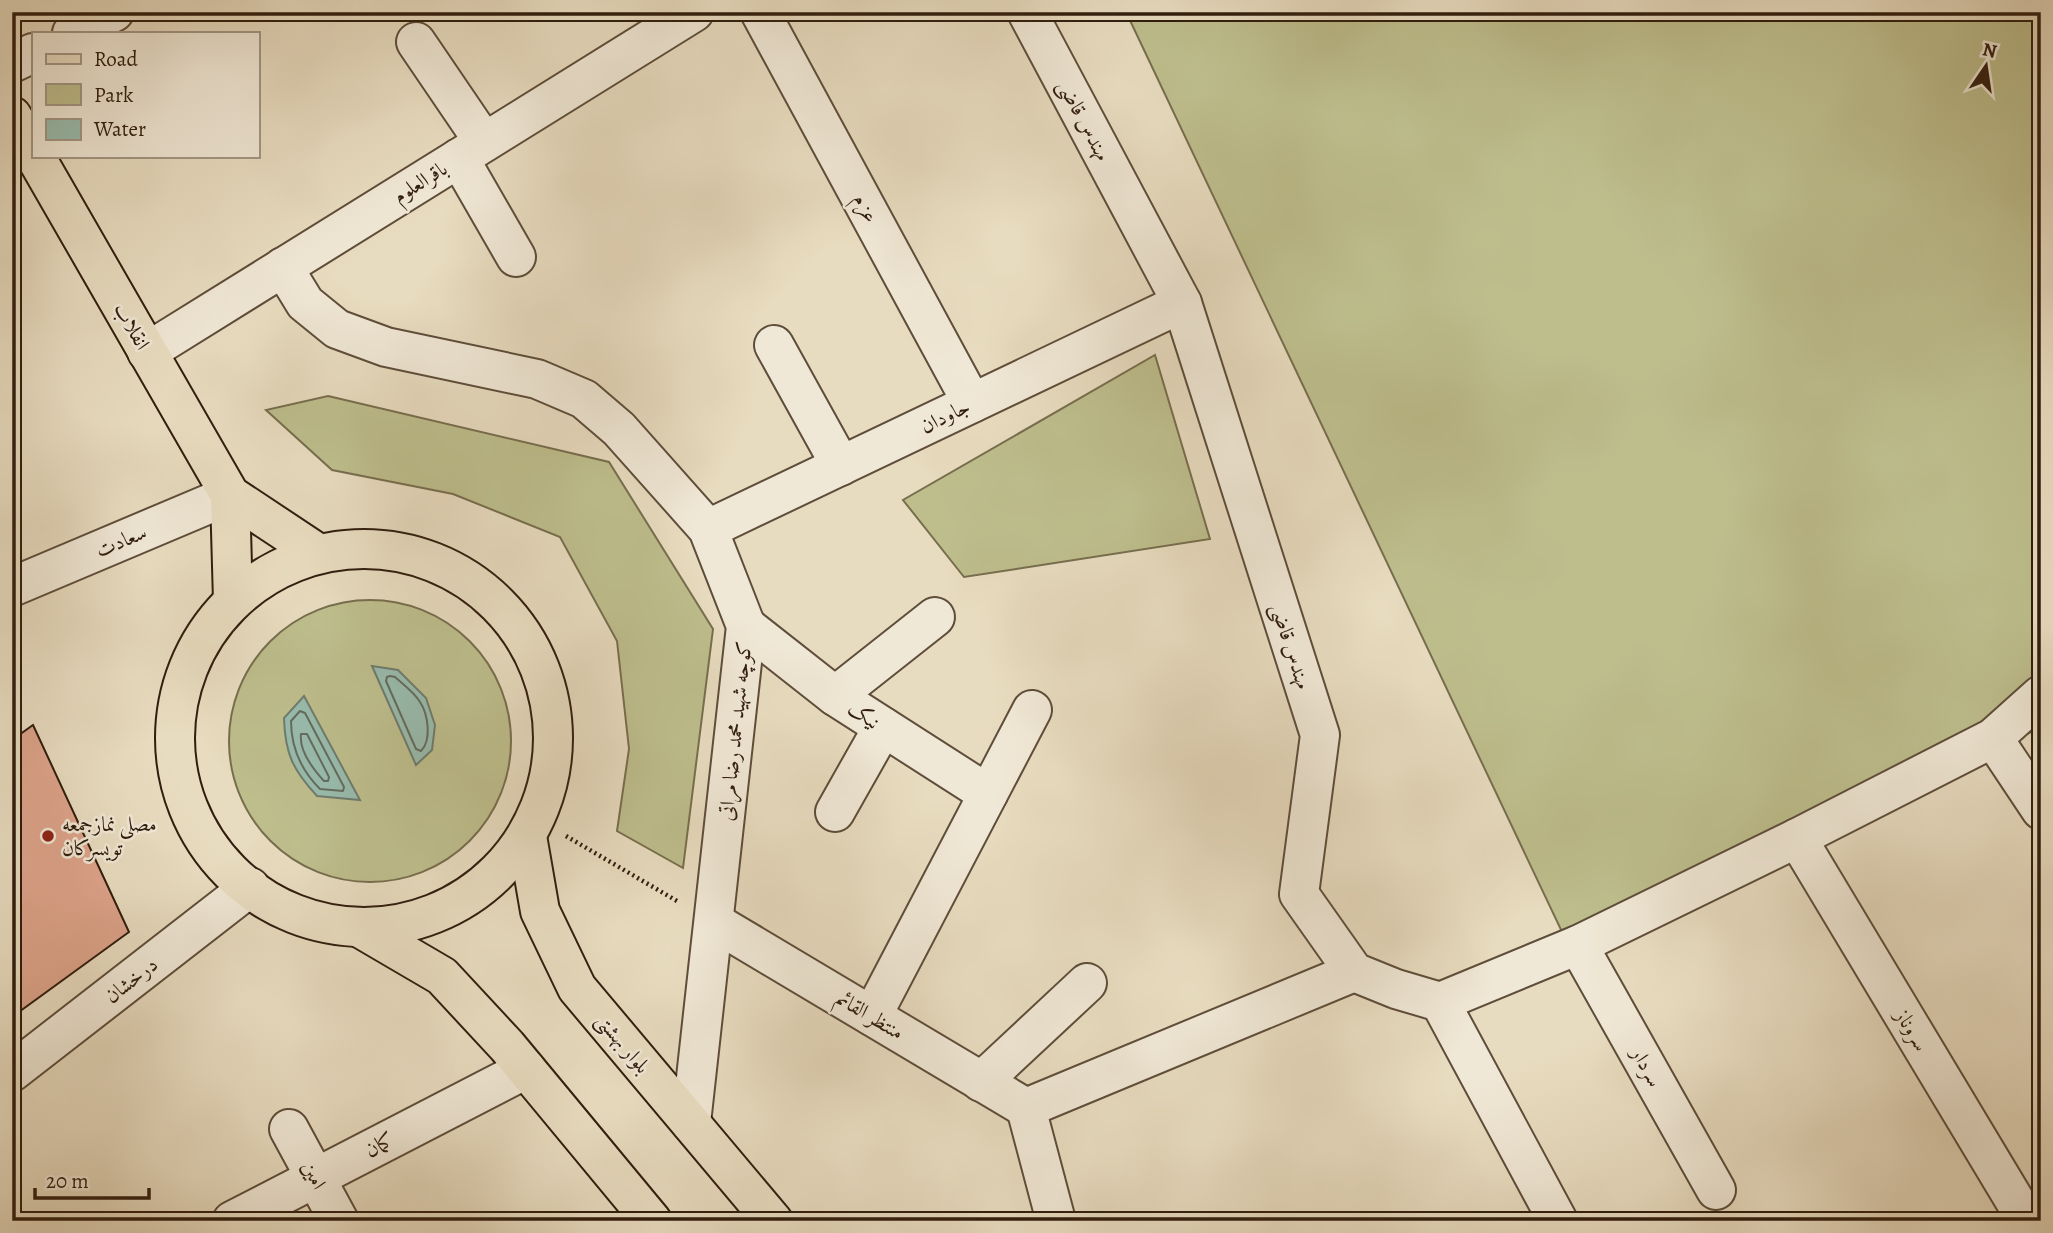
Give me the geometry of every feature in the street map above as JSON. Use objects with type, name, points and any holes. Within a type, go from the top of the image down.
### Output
[{"type":"main road","name":"انقلاب","points":[[12,116],[32,151]]},
{"type":"main road","name":"انقلاب","points":[[36,158],[230,495]]},
{"type":"main road","points":[[230,495],[319,554]]},
{"type":"main road","points":[[230,495],[233,600]]},
{"type":"main road","points":[[368,548],[417,556],[463,576],[502,607],[531,647],[549,693],[555,742],[547,791],[531,827],[496,875],[456,904],[410,922],[360,928],[311,920],[265,900],[226,869],[197,829],[179,783],[174,734],[181,685],[201,639],[233,600],[273,572],[319,554],[368,548]]},
{"type":"main road","name":"بلوار بهشتی","points":[[531,827],[540,911],[578,988],[773,1221]]},
{"type":"main road","points":[[360,928],[442,976],[526,1069],[652,1221]]},
{"type":"street","points":[[74,32],[114,12]]},
{"type":"street","name":"عزم","points":[[760,12],[972,403]]},
{"type":"street","name":"مهندس قاضی","points":[[1027,12],[1182,303],[1320,735],[1298,894],[1354,972]]},
{"type":"street","name":"باقرالعلوم","points":[[147,352],[685,15]]},
{"type":"street","points":[[416,42],[472,150],[516,257]]},
{"type":"street","points":[[12,63],[32,53]]},
{"type":"street","name":"کوچه شهید محمد رضا مراتی","points":[[283,267],[305,303],[337,329],[386,346],[537,379],[584,399],[619,429],[708,528],[746,626],[691,1123]]},
{"type":"street","name":"جاودان","points":[[708,528],[1182,303]]},
{"type":"street","points":[[774,345],[841,466]]},
{"type":"street","name":"سعادت","points":[[12,587],[230,495]]},
{"type":"street","points":[[835,696],[935,617]]},
{"type":"street","name":"نیک","points":[[746,626],[835,696],[988,794]]},
{"type":"street","points":[[1056,1221],[1026,1108],[1354,972],[1396,989],[1440,1002],[1578,945],[1993,738],[2041,695]]},
{"type":"street","points":[[872,1016],[1032,710]]},
{"type":"street","points":[[835,812],[883,727]]},
{"type":"street","points":[[1993,738],[2041,810]]},
{"type":"street","name":"سروناز","points":[[1797,838],[2027,1221]]},
{"type":"street","name":"درخشان","points":[[12,1072],[250,887]]},
{"type":"street","name":"منتظر القائم","points":[[714,922],[1026,1108]]},
{"type":"street","name":"سردار","points":[[1578,945],[1716,1189]]},
{"type":"street","points":[[981,1082],[1087,983]]},
{"type":"street","points":[[1440,1002],[1558,1221]]},
{"type":"street","name":"کمان","points":[[232,1221],[526,1069]]},
{"type":"street","name":"امین","points":[[289,1129],[339,1221]]},
{"type":"path","points":[[531,827],[714,922]]},
{"type":"green space","points":[[1126,12],[2041,12],[2041,728],[1563,934]]},
{"type":"green space","points":[[1155,355],[1210,539],[964,577],[903,500]]},
{"type":"green space","points":[[328,396],[609,462],[713,629],[683,868],[617,831],[629,749],[617,641],[560,537],[453,494],[332,470],[266,410]]},
{"type":"green space","points":[[384,600],[398,602],[437,616],[470,641],[495,674],[509,713],[509,769],[495,808],[470,841],[437,866],[411,876],[384,882],[356,882],[342,880],[303,866],[280,850],[261,831],[245,808],[231,769],[229,727],[231,713],[245,674],[261,651],[280,632],[303,616],[342,602]]},
{"type":"water","points":[[372,666],[398,670],[426,698],[435,725],[432,750],[416,765]]},
{"type":"water","points":[[304,696],[360,800],[317,796],[296,769],[286,742],[284,718]]},
{"type":"building","name":"مصلی نمازجمعه تویسرکان","points":[[33,725],[129,932],[12,1017],[12,740]]},
{"type":"place","name":"مصلی نمازجمعه تویسرکان","points":[[48,836]]}]
